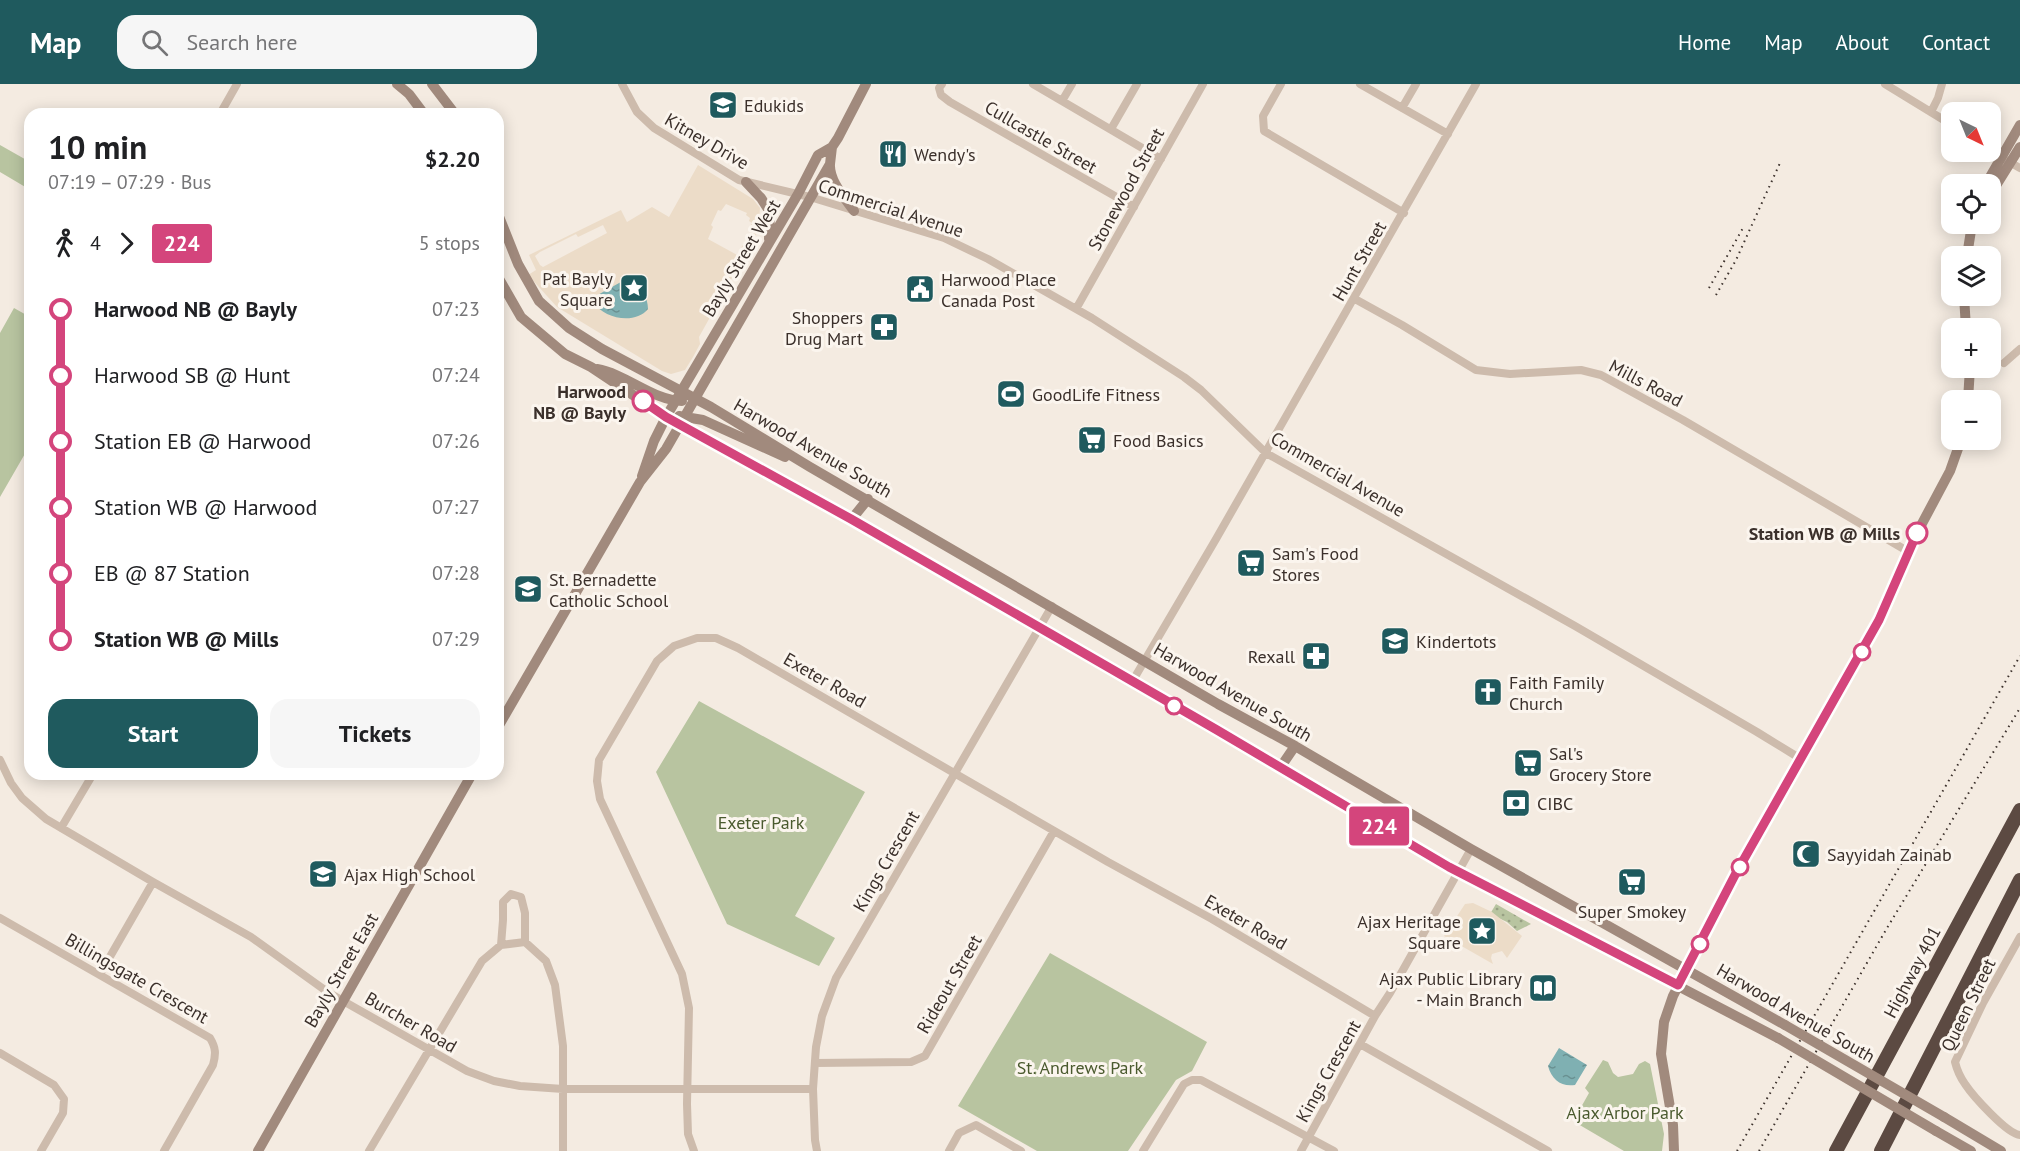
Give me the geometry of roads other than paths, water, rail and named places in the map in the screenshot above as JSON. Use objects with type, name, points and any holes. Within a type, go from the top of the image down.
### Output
[{"type":"highway","name":"Highway 401","points":[[1837,1148],[2020,810]]},
{"type":"highway","points":[[1881,1151],[2020,880]]},
{"type":"main road","points":[[397,84],[409,94],[420,108]]},
{"type":"main road","points":[[432,84],[450,108]]},
{"type":"main road","name":"Bayly Street West","points":[[682,420],[830,164],[832,147],[866,84]]},
{"type":"main road","points":[[1997,174],[2010,163],[2020,125]]},
{"type":"main road","name":"Bayly Street West","points":[[666,417],[798,194],[818,155],[832,147]]},
{"type":"main road","points":[[2001,177],[2020,147]]},
{"type":"main road","points":[[830,164],[838,188],[854,211]]},
{"type":"main road","points":[[746,182],[770,212],[769,240]]},
{"type":"main road","points":[[504,229],[518,264],[539,301],[569,327],[602,349],[687,401],[694,397]]},
{"type":"main road","points":[[1969,246],[1971,234]]},
{"type":"main road","points":[[1970,239],[1973,234]]},
{"type":"main road","name":"Harwood Avenue South","points":[[504,287],[521,317],[565,354],[591,367],[666,417],[682,420],[1458,872],[1778,1038],[1971,1151]]},
{"type":"main road","points":[[591,367],[610,371],[662,397],[679,396]]},
{"type":"main road","name":"Harwood Avenue South","points":[[694,397],[1218,704],[1785,1025],[2001,1151]]},
{"type":"main road","points":[[640,482],[645,464],[666,417]]},
{"type":"main road","points":[[504,717],[640,482],[666,449],[682,420],[703,420],[810,467]]},
{"type":"main road","points":[[1674,1151],[1673,1125],[1662,1062],[1661,1037],[1664,1022],[1678,985],[1735,875],[1879,620],[1917,533],[1950,471],[1957,450]]},
{"type":"main road","points":[[851,519],[868,500]]},
{"type":"main road","points":[[1280,768],[1295,746]]},
{"type":"main road","name":"Bayly Street East","points":[[258,1151],[469,780]]},
{"type":"street","points":[[223,108],[237,84]]},
{"type":"street","name":"Kitney Drive","points":[[622,84],[637,112],[654,128],[739,180],[798,194]]},
{"type":"street","points":[[1033,84],[1161,159]]},
{"type":"street","points":[[1062,101],[1072,84]]},
{"type":"street","points":[[1111,129],[1137,84]]},
{"type":"street","name":"Stonewood Street","points":[[1076,309],[1203,84]]},
{"type":"street","points":[[1281,84],[1263,116],[1264,131],[1404,213]]},
{"type":"street","points":[[1360,84],[1448,134]]},
{"type":"street","points":[[1402,108],[1416,84]]},
{"type":"street","name":"Hunt Street","points":[[1146,661],[1476,84]]},
{"type":"street","points":[[1885,84],[1941,118]]},
{"type":"street","points":[[1931,112],[1942,84]]},
{"type":"street","name":"Cullcastle Street","points":[[941,86],[941,95],[950,102],[1134,207]]},
{"type":"street","name":"Commercial Avenue","points":[[798,194],[914,228],[958,244],[1076,309],[1184,377],[1201,390],[1266,453],[1575,626],[1801,759]]},
{"type":"street","name":"Mills Road","points":[[1355,299],[1476,370],[1510,374],[1581,370],[1601,375],[1683,420],[1909,552]]},
{"type":"street","points":[[2004,363],[2020,349]]},
{"type":"street","name":"Kings Crescent","points":[[817,1151],[813,1089],[816,1047],[822,1016],[836,978],[1052,606]]},
{"type":"street","name":"Exeter Road","points":[[694,1151],[688,1134],[689,1008],[682,974],[600,799],[597,781],[599,760],[657,661],[674,646],[697,638],[716,638],[738,648],[1054,831],[1212,919],[1375,1016]]},
{"type":"street","points":[[1132,681],[1146,661]]},
{"type":"street","name":"Burcher Road","points":[[0,760],[11,783],[22,798],[46,819],[251,937],[329,993],[467,1071],[494,1081],[520,1086],[563,1089],[813,1089]]},
{"type":"street","points":[[61,828],[89,780]]},
{"type":"street","name":"Rideout Street","points":[[815,1063],[911,1062],[925,1056],[1054,831]]},
{"type":"street","name":"Kings Crescent","points":[[1301,1151],[1471,849]]},
{"type":"street","points":[[100,974],[153,882]]},
{"type":"street","points":[[501,945],[503,902],[511,894],[517,895],[521,897],[525,913],[525,942],[546,961],[555,985],[563,1046],[563,1151]]},
{"type":"street","name":"Billingsgate Crescent","points":[[0,918],[210,1038],[215,1047],[216,1056],[213,1065],[164,1151]]},
{"type":"street","name":"Queen Street","points":[[2020,937],[1983,1003],[1955,1062],[1959,1075],[1975,1096],[2011,1132],[2020,1135]]},
{"type":"street","points":[[369,1151],[482,961],[501,945],[525,942]]},
{"type":"street","points":[[1360,1044],[1548,1151]]},
{"type":"street","points":[[0,1053],[54,1085],[64,1099],[63,1113],[41,1151]]},
{"type":"street","points":[[1143,1151],[1184,1084],[1192,1080],[1201,1080],[1334,1151]]},
{"type":"street","points":[[949,1151],[959,1133],[976,1125],[1021,1151]]},
{"type":"water","points":[[628,278],[636,281],[646,297],[648,309],[642,314],[620,318],[604,313],[593,302],[594,297]]},
{"type":"water","points":[[1559,1048],[1587,1065],[1575,1085],[1561,1084],[1550,1071],[1548,1066]]},
{"type":"railway","points":[[1716,295],[1736,260],[1780,163]]},
{"type":"railway","points":[[1709,288],[1743,228]]},
{"type":"railway","points":[[1737,1151],[2020,656]]},
{"type":"railway","points":[[1759,1151],[1887,928],[2020,708]]},
{"type":"place","name":"Edukids","points":[[723,105]]},
{"type":"place","name":"Wendy's","points":[[893,154]]},
{"type":"place","name":"Pat Bayly Square","points":[[634,288]]},
{"type":"place","name":"Harwood Place Canada Post","points":[[920,289]]},
{"type":"place","name":"Shoppers Drug Mart","points":[[884,327]]},
{"type":"place","name":"GoodLife Fitness","points":[[1011,394]]},
{"type":"place","name":"Harwood NB @ Bayly","points":[[643,401]]},
{"type":"place","name":"Food Basics","points":[[1092,440]]},
{"type":"place","name":"Station WB @ Mills","points":[[1917,533]]},
{"type":"place","name":"Sam's Food Stores","points":[[1251,563]]},
{"type":"place","name":"St. Bernadette Catholic School","points":[[528,589]]},
{"type":"place","name":"Kindertots","points":[[1395,641]]},
{"type":"place","name":"Rexall","points":[[1316,656]]},
{"type":"place","name":"Faith Family Church","points":[[1488,692]]},
{"type":"place","name":"Sal's Grocery Store","points":[[1528,763]]},
{"type":"place","name":"CIBC","points":[[1516,803]]},
{"type":"place","name":"Sayyidah Zainab","points":[[1806,854]]},
{"type":"place","name":"Ajax High School","points":[[323,874]]},
{"type":"place","name":"Super Smokey","points":[[1632,882]]},
{"type":"place","name":"Ajax Heritage Square","points":[[1482,931]]},
{"type":"place","name":"Ajax Public Library - Main Branch","points":[[1543,988]]},
{"type":"park label","name":"Exeter Park","points":[[761,822]]},
{"type":"park label","name":"St. Andrews Park","points":[[1080,1067]]},
{"type":"park label","name":"Ajax Arbor Park","points":[[1625,1112]]}]
